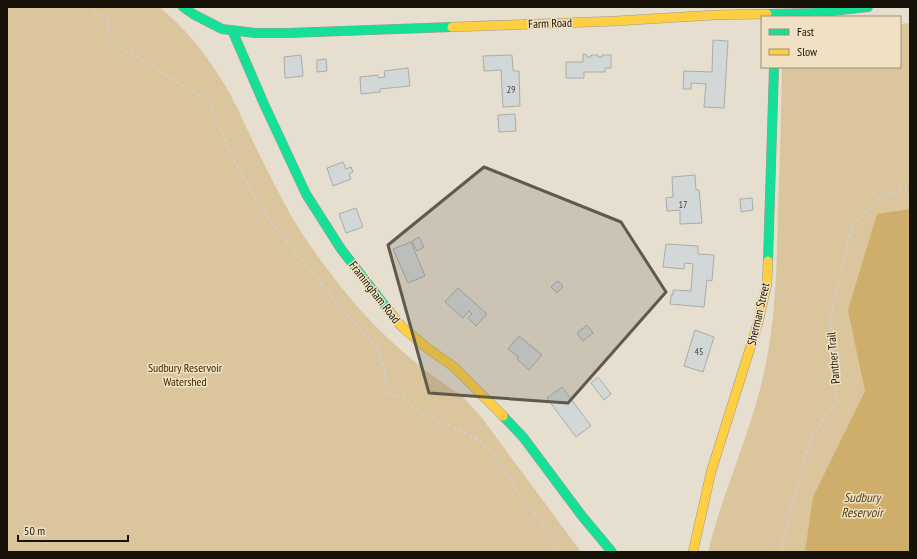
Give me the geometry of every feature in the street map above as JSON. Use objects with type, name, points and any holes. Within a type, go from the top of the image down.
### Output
[{"type":"street","points":[[183,7],[222,29],[232,30]]},
{"type":"street","name":"Farm Road","points":[[232,30],[255,33],[288,33],[616,21],[721,15],[813,12],[868,7]]},
{"type":"street","name":"Framingham Road","points":[[232,30],[264,104],[306,194],[341,249],[402,327],[427,348],[454,367],[523,437],[582,516],[612,552]]},
{"type":"street","name":"Sherman Street","points":[[693,552],[711,472],[758,323],[767,284],[774,68]]},
{"type":"path","points":[[93,7],[95,13],[107,18],[111,41],[210,102],[232,157],[267,217],[335,300],[379,350],[385,372],[387,394],[402,397],[417,411],[476,439],[498,459],[523,501],[556,534],[552,552]]},
{"type":"path","name":"Panther Trail","points":[[782,552],[784,536],[811,436],[837,402],[830,317],[852,225],[882,196],[910,186]]},
{"type":"highlighted area","points":[[484,167],[621,222],[666,292],[568,403],[429,393],[388,245]]},
{"type":"green space","name":"Sudbury Reservoir Watershed","points":[[7,7],[159,7],[171,17],[204,54],[231,95],[283,201],[312,248],[340,286],[380,331],[391,341],[427,372],[463,397],[472,406],[581,552],[7,552]]},
{"type":"green space","points":[[910,23],[910,552],[708,552],[722,503],[755,407],[762,383],[770,340],[776,265],[782,68],[901,68],[901,24]]},
{"type":"water","name":"Sudbury Reservoir","points":[[910,209],[910,552],[805,552],[813,497],[865,391],[848,310],[877,214]]},
{"type":"building","points":[[713,40],[728,41],[724,108],[704,107],[706,84],[691,83],[691,89],[683,89],[684,71],[712,72]]},
{"type":"building","points":[[583,54],[587,55],[587,57],[591,57],[591,55],[598,55],[598,57],[602,57],[602,55],[611,55],[611,68],[605,68],[605,72],[584,72],[584,78],[566,78],[566,62],[583,62]]},
{"type":"building","points":[[301,55],[303,76],[285,78],[284,57]]},
{"type":"building","points":[[512,55],[513,71],[519,71],[520,106],[503,107],[501,70],[484,71],[483,56]]},
{"type":"building","points":[[326,59],[327,71],[317,72],[317,60]]},
{"type":"building","points":[[408,68],[410,86],[380,89],[380,92],[361,94],[360,77],[378,75],[378,78],[385,77],[384,71]]},
{"type":"building","points":[[515,114],[516,131],[499,132],[498,115]]},
{"type":"building","points":[[343,162],[346,169],[351,167],[353,172],[349,174],[351,179],[333,186],[327,168]]},
{"type":"building","points":[[695,175],[696,190],[699,190],[702,223],[680,224],[680,210],[667,211],[666,198],[673,197],[672,177]]},
{"type":"building","points":[[752,198],[753,210],[741,212],[740,199]]},
{"type":"building","points":[[356,208],[363,227],[346,233],[339,214]]},
{"type":"building","points":[[419,237],[424,247],[417,251],[412,241]]},
{"type":"building","points":[[411,242],[425,276],[408,283],[393,249]]},
{"type":"building","points":[[666,244],[698,246],[698,254],[714,255],[712,281],[707,280],[704,307],[670,304],[673,290],[691,291],[693,264],[685,263],[684,269],[663,267]]},
{"type":"building","points":[[558,281],[563,286],[557,293],[551,287]]},
{"type":"building","points":[[458,288],[487,314],[476,326],[468,318],[472,314],[469,311],[463,318],[445,302]]},
{"type":"building","points":[[587,325],[593,333],[583,341],[577,333]]},
{"type":"building","points":[[695,330],[714,337],[703,372],[684,366]]},
{"type":"building","points":[[519,336],[542,355],[529,370],[517,359],[519,357],[508,349]]},
{"type":"building","points":[[598,377],[611,394],[604,400],[591,383]]},
{"type":"building","points":[[562,387],[591,426],[576,437],[547,398]]},
{"type":"traffic: fast","points":[[183,7],[222,29],[255,33],[452,27]]},
{"type":"traffic: fast","points":[[767,14],[813,13],[868,7]]},
{"type":"traffic: fast","points":[[232,30],[264,104],[306,194],[341,249],[389,311]]},
{"type":"traffic: fast","points":[[768,261],[774,68]]},
{"type":"traffic: fast","points":[[503,416],[523,437],[582,516],[612,552]]},
{"type":"traffic: slow","points":[[452,27],[767,14]]},
{"type":"traffic: slow","points":[[693,552],[711,472],[758,323],[767,284],[768,261]]},
{"type":"traffic: slow","points":[[389,311],[402,327],[427,348],[454,367],[503,416]]}]
